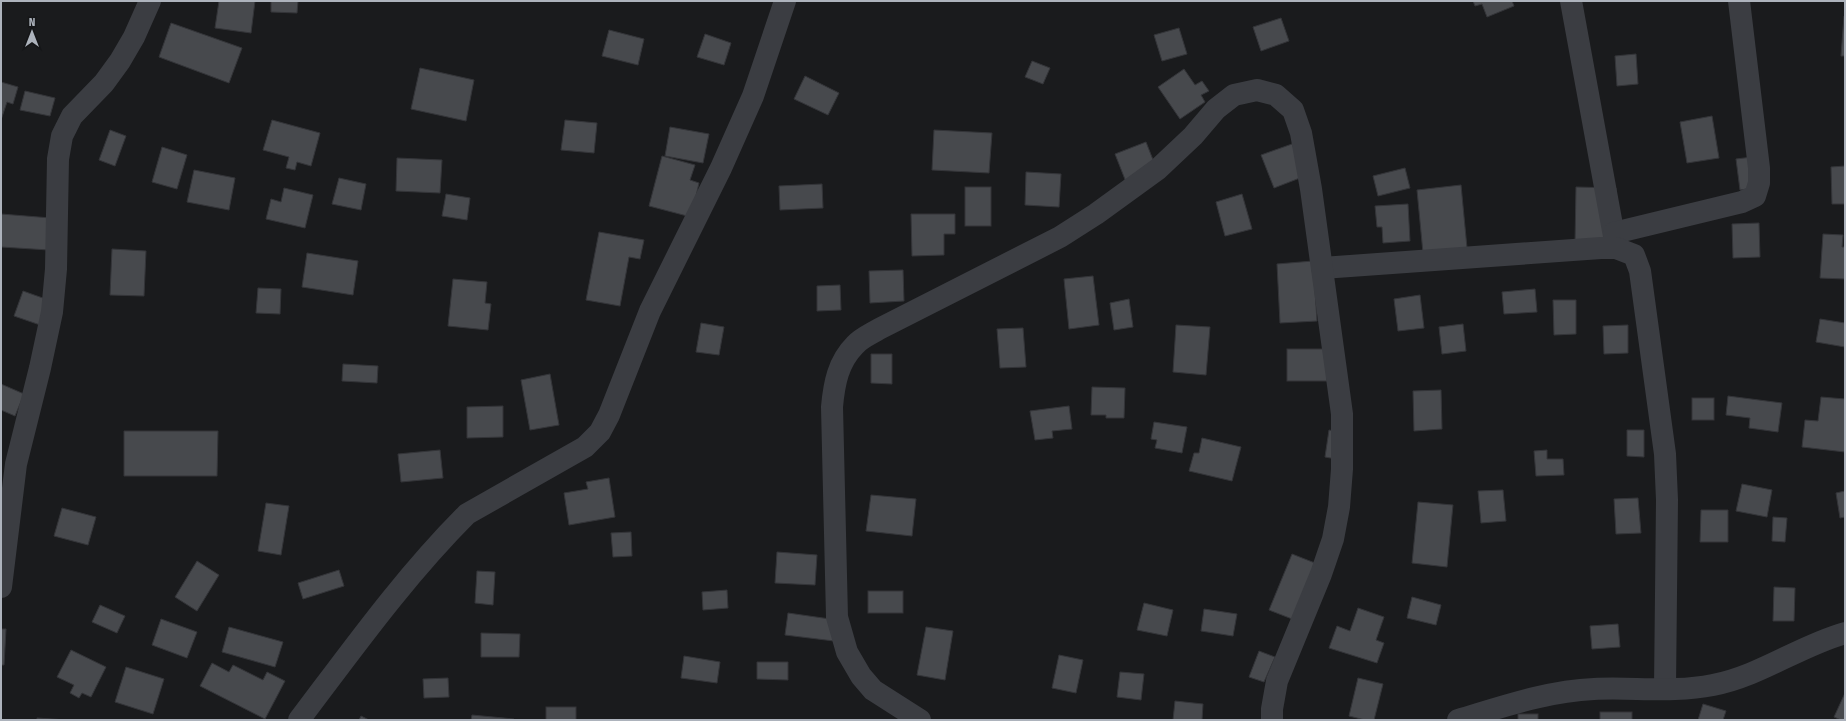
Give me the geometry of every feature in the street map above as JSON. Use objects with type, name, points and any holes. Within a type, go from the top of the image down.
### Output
[{"type":"street","points":[[1,587],[16,464],[40,368],[52,312],[56,269],[58,159],[62,136],[72,116],[104,83],[120,62],[134,37],[150,1]]},
{"type":"street","points":[[299,720],[380,613],[451,530],[467,514],[585,447],[600,432],[609,415],[650,311],[721,168],[752,96],[786,1]]},
{"type":"street","points":[[1571,1],[1615,240],[1634,255],[1640,271],[1665,454],[1665,688]]},
{"type":"street","points":[[1322,268],[1615,240],[1742,202],[1755,196],[1759,183],[1759,168],[1739,1]]},
{"type":"street","points":[[920,720],[873,690],[861,676],[847,652],[837,617],[832,407],[835,381],[842,361],[856,344],[879,329],[1060,237],[1096,214],[1158,169],[1222,105],[1234,96],[1257,90],[1276,95],[1293,110],[1301,134],[1312,188],[1342,414],[1342,469],[1339,507],[1333,539],[1277,681],[1272,709],[1272,720]]},
{"type":"street","points":[[1458,720],[1508,705],[1556,694],[1593,689],[1711,686],[1736,680],[1825,638],[1845,632]]},
{"type":"building","points":[[219,1],[255,1],[251,33],[215,28]]},
{"type":"building","points":[[271,1],[298,1],[297,13],[271,12]]},
{"type":"building","points":[[1473,1],[1512,1],[1514,6],[1487,17],[1482,4],[1475,6]]},
{"type":"building","points":[[1844,16],[1845,56],[1841,56]]},
{"type":"building","points":[[1281,18],[1289,41],[1261,51],[1253,27]]},
{"type":"building","points":[[171,23],[242,48],[229,83],[159,57]]},
{"type":"building","points":[[1179,28],[1187,54],[1162,61],[1154,35]]},
{"type":"building","points":[[609,30],[644,39],[638,65],[602,56]]},
{"type":"building","points":[[705,34],[731,43],[724,65],[697,57]]},
{"type":"building","points":[[1636,54],[1638,84],[1617,86],[1615,56]]},
{"type":"building","points":[[1032,61],[1050,68],[1043,84],[1025,77]]},
{"type":"building","points":[[420,68],[474,80],[466,121],[411,109]]},
{"type":"building","points":[[1184,69],[1195,85],[1202,81],[1209,91],[1201,95],[1205,102],[1180,119],[1158,87]]},
{"type":"building","points":[[805,76],[839,93],[828,115],[794,99]]},
{"type":"building","points":[[1,82],[18,87],[13,104],[7,102],[1,120]]},
{"type":"building","points":[[25,91],[55,98],[50,116],[20,110]]},
{"type":"building","points":[[1712,116],[1719,158],[1687,163],[1680,122]]},
{"type":"building","points":[[272,120],[320,133],[311,166],[297,162],[295,170],[286,168],[289,157],[263,150]]},
{"type":"building","points":[[565,120],[597,123],[594,153],[561,150]]},
{"type":"building","points":[[670,127],[709,134],[703,163],[665,156]]},
{"type":"building","points":[[110,130],[126,136],[115,166],[99,160]]},
{"type":"building","points":[[934,130],[992,133],[989,173],[932,170]]},
{"type":"building","points":[[1146,142],[1157,170],[1126,182],[1115,154]]},
{"type":"building","points":[[1292,144],[1305,176],[1274,188],[1261,155]]},
{"type":"building","points":[[162,147],[187,155],[177,189],[152,182]]},
{"type":"building","points":[[662,156],[695,165],[690,180],[699,183],[691,217],[649,206]]},
{"type":"building","points":[[1761,156],[1765,187],[1740,190],[1736,159]]},
{"type":"building","points":[[397,158],[442,160],[440,193],[396,191]]},
{"type":"building","points":[[1845,166],[1845,204],[1832,204],[1831,167]]},
{"type":"building","points":[[1405,168],[1410,188],[1378,196],[1373,176]]},
{"type":"building","points":[[194,170],[235,178],[229,210],[187,202]]},
{"type":"building","points":[[1026,172],[1061,174],[1059,207],[1025,205]]},
{"type":"building","points":[[339,178],[366,184],[361,210],[332,204]]},
{"type":"building","points":[[822,184],[823,208],[780,210],[779,186]]},
{"type":"building","points":[[1461,185],[1467,248],[1423,253],[1417,190]]},
{"type":"building","points":[[965,187],[991,187],[991,226],[965,226]]},
{"type":"building","points":[[1576,187],[1616,188],[1615,243],[1575,243]]},
{"type":"building","points":[[284,188],[313,195],[305,228],[266,219],[271,199],[281,202]]},
{"type":"building","points":[[446,194],[470,198],[467,220],[442,216]]},
{"type":"building","points":[[1242,194],[1252,229],[1225,236],[1216,202]]},
{"type":"building","points":[[1408,204],[1410,241],[1383,243],[1382,227],[1377,227],[1375,206]]},
{"type":"building","points":[[1,214],[51,218],[49,250],[1,247]]},
{"type":"building","points":[[911,214],[955,214],[955,234],[944,234],[944,255],[912,256]]},
{"type":"building","points":[[1759,223],[1760,257],[1733,258],[1732,224]]},
{"type":"building","points":[[599,232],[644,240],[640,259],[629,257],[620,306],[586,300]]},
{"type":"building","points":[[1823,234],[1843,235],[1842,247],[1845,247],[1845,279],[1820,278]]},
{"type":"building","points":[[112,249],[146,251],[144,296],[110,295]]},
{"type":"building","points":[[307,253],[358,261],[353,295],[302,287]]},
{"type":"building","points":[[1313,261],[1317,321],[1280,323],[1277,264]]},
{"type":"building","points":[[903,270],[904,301],[870,303],[869,271]]},
{"type":"building","points":[[1093,276],[1099,325],[1069,329],[1064,279]]},
{"type":"building","points":[[453,279],[487,282],[485,303],[491,304],[488,330],[448,326]]},
{"type":"building","points":[[840,285],[841,310],[817,311],[817,286]]},
{"type":"building","points":[[258,288],[281,289],[280,314],[256,313]]},
{"type":"building","points":[[1535,289],[1537,312],[1504,314],[1502,292]]},
{"type":"building","points":[[23,291],[54,302],[46,327],[14,316]]},
{"type":"building","points":[[1420,295],[1424,328],[1398,331],[1394,299]]},
{"type":"building","points":[[1129,299],[1133,327],[1114,330],[1110,303]]},
{"type":"building","points":[[1553,300],[1576,300],[1576,334],[1554,335]]},
{"type":"building","points":[[1820,319],[1845,323],[1845,347],[1816,342]]},
{"type":"building","points":[[701,323],[724,327],[719,355],[696,352]]},
{"type":"building","points":[[1463,324],[1466,351],[1442,354],[1439,327]]},
{"type":"building","points":[[1176,325],[1210,327],[1206,375],[1173,372]]},
{"type":"building","points":[[1628,325],[1628,353],[1604,354],[1603,326]]},
{"type":"building","points":[[1023,328],[1026,367],[1000,368],[997,329]]},
{"type":"building","points":[[1287,349],[1327,349],[1327,381],[1287,381]]},
{"type":"building","points":[[871,354],[892,354],[892,384],[871,383]]},
{"type":"building","points":[[343,364],[378,366],[377,383],[342,381]]},
{"type":"building","points":[[550,374],[559,425],[530,430],[521,380]]},
{"type":"building","points":[[1,384],[24,394],[15,416],[1,410]]},
{"type":"building","points":[[1092,387],[1125,388],[1124,418],[1106,418],[1106,415],[1091,415]]},
{"type":"building","points":[[1441,390],[1442,429],[1414,431],[1413,391]]},
{"type":"building","points":[[1728,396],[1782,403],[1778,432],[1749,428],[1750,418],[1726,415]]},
{"type":"building","points":[[1821,397],[1845,399],[1845,452],[1802,447],[1805,420],[1818,421]]},
{"type":"building","points":[[1692,398],[1714,398],[1714,420],[1692,420]]},
{"type":"building","points":[[503,406],[503,437],[467,438],[467,407]]},
{"type":"building","points":[[1069,406],[1072,429],[1052,431],[1053,438],[1035,440],[1030,411]]},
{"type":"building","points":[[1154,422],[1187,427],[1182,453],[1155,448],[1157,440],[1151,439]]},
{"type":"building","points":[[1329,430],[1351,434],[1347,461],[1325,457]]},
{"type":"building","points":[[1627,430],[1644,430],[1644,457],[1627,456]]},
{"type":"building","points":[[124,431],[218,431],[217,476],[124,476]]},
{"type":"building","points":[[1202,438],[1241,447],[1232,481],[1189,471],[1194,453],[1199,453]]},
{"type":"building","points":[[440,450],[443,478],[401,482],[398,454]]},
{"type":"building","points":[[1547,450],[1547,459],[1563,459],[1564,475],[1536,476],[1534,451]]},
{"type":"building","points":[[609,478],[615,517],[569,525],[564,493],[588,489],[586,482]]},
{"type":"building","points":[[1742,484],[1772,490],[1767,517],[1736,511]]},
{"type":"building","points":[[1503,490],[1506,521],[1481,523],[1478,491]]},
{"type":"building","points":[[1845,491],[1845,517],[1840,518],[1836,493]]},
{"type":"building","points":[[871,495],[916,499],[912,536],[866,531]]},
{"type":"building","points":[[1638,498],[1641,533],[1616,534],[1614,499]]},
{"type":"building","points":[[1418,502],[1453,505],[1447,567],[1412,563]]},
{"type":"building","points":[[266,503],[289,506],[281,555],[258,551]]},
{"type":"building","points":[[62,508],[96,517],[88,545],[54,536]]},
{"type":"building","points":[[1701,510],[1728,510],[1728,542],[1700,542]]},
{"type":"building","points":[[1773,517],[1787,518],[1785,542],[1772,541]]},
{"type":"building","points":[[631,532],[632,556],[613,557],[611,533]]},
{"type":"building","points":[[777,552],[817,555],[815,585],[775,583]]},
{"type":"building","points":[[1292,554],[1320,565],[1305,624],[1269,610]]},
{"type":"building","points":[[197,561],[219,575],[197,611],[175,597]]},
{"type":"building","points":[[339,570],[344,586],[303,599],[298,583]]},
{"type":"building","points":[[477,571],[495,572],[493,605],[475,603]]},
{"type":"building","points":[[1774,587],[1795,588],[1794,621],[1773,621]]},
{"type":"building","points":[[727,590],[728,608],[703,610],[702,592]]},
{"type":"building","points":[[868,591],[903,591],[903,613],[868,613]]},
{"type":"building","points":[[1412,597],[1441,605],[1436,625],[1407,618]]},
{"type":"building","points":[[1144,603],[1173,610],[1167,636],[1137,630]]},
{"type":"building","points":[[100,605],[125,616],[117,633],[92,622]]},
{"type":"building","points":[[1358,608],[1384,617],[1376,640],[1384,643],[1377,663],[1329,648],[1337,626],[1350,631]]},
{"type":"building","points":[[1204,609],[1237,614],[1233,636],[1201,631]]},
{"type":"building","points":[[788,613],[837,620],[834,641],[785,635]]},
{"type":"building","points":[[161,619],[197,632],[187,658],[152,645]]},
{"type":"building","points":[[1618,624],[1620,647],[1592,649],[1590,626]]},
{"type":"building","points":[[229,627],[283,642],[275,667],[222,652]]},
{"type":"building","points":[[926,627],[953,631],[945,680],[917,675]]},
{"type":"building","points":[[1,629],[6,629],[4,665],[1,665]]},
{"type":"building","points":[[481,633],[520,634],[519,657],[481,657]]},
{"type":"building","points":[[71,650],[106,667],[91,697],[82,693],[79,698],[70,693],[74,685],[57,677]]},
{"type":"building","points":[[1259,651],[1275,657],[1264,682],[1249,677]]},
{"type":"building","points":[[1059,655],[1083,660],[1076,693],[1052,688]]},
{"type":"building","points":[[684,656],[720,662],[717,683],[681,678]]},
{"type":"building","points":[[757,662],[788,662],[788,680],[757,679]]},
{"type":"building","points":[[212,663],[229,672],[233,665],[263,680],[267,672],[285,681],[265,719],[200,686]]},
{"type":"building","points":[[126,667],[164,679],[153,714],[115,702]]},
{"type":"building","points":[[1120,672],[1144,674],[1141,700],[1117,697]]},
{"type":"building","points":[[448,678],[449,697],[424,698],[423,679]]},
{"type":"building","points":[[1358,678],[1383,684],[1374,720],[1365,720],[1349,716]]},
{"type":"building","points":[[1845,693],[1845,720],[1841,720],[1834,717]]},
{"type":"building","points":[[1175,701],[1203,704],[1202,720],[1173,720]]},
{"type":"building","points":[[1703,704],[1726,711],[1723,720],[1698,720]]},
{"type":"building","points":[[546,707],[576,707],[576,720],[546,720]]},
{"type":"building","points":[[1600,712],[1632,712],[1632,720],[1600,720]]},
{"type":"building","points":[[1518,714],[1538,714],[1538,720],[1518,720]]},
{"type":"building","points":[[472,715],[514,719],[471,720]]},
{"type":"building","points":[[361,716],[369,720],[359,720]]},
{"type":"building","points":[[37,718],[67,720],[37,720]]}]
